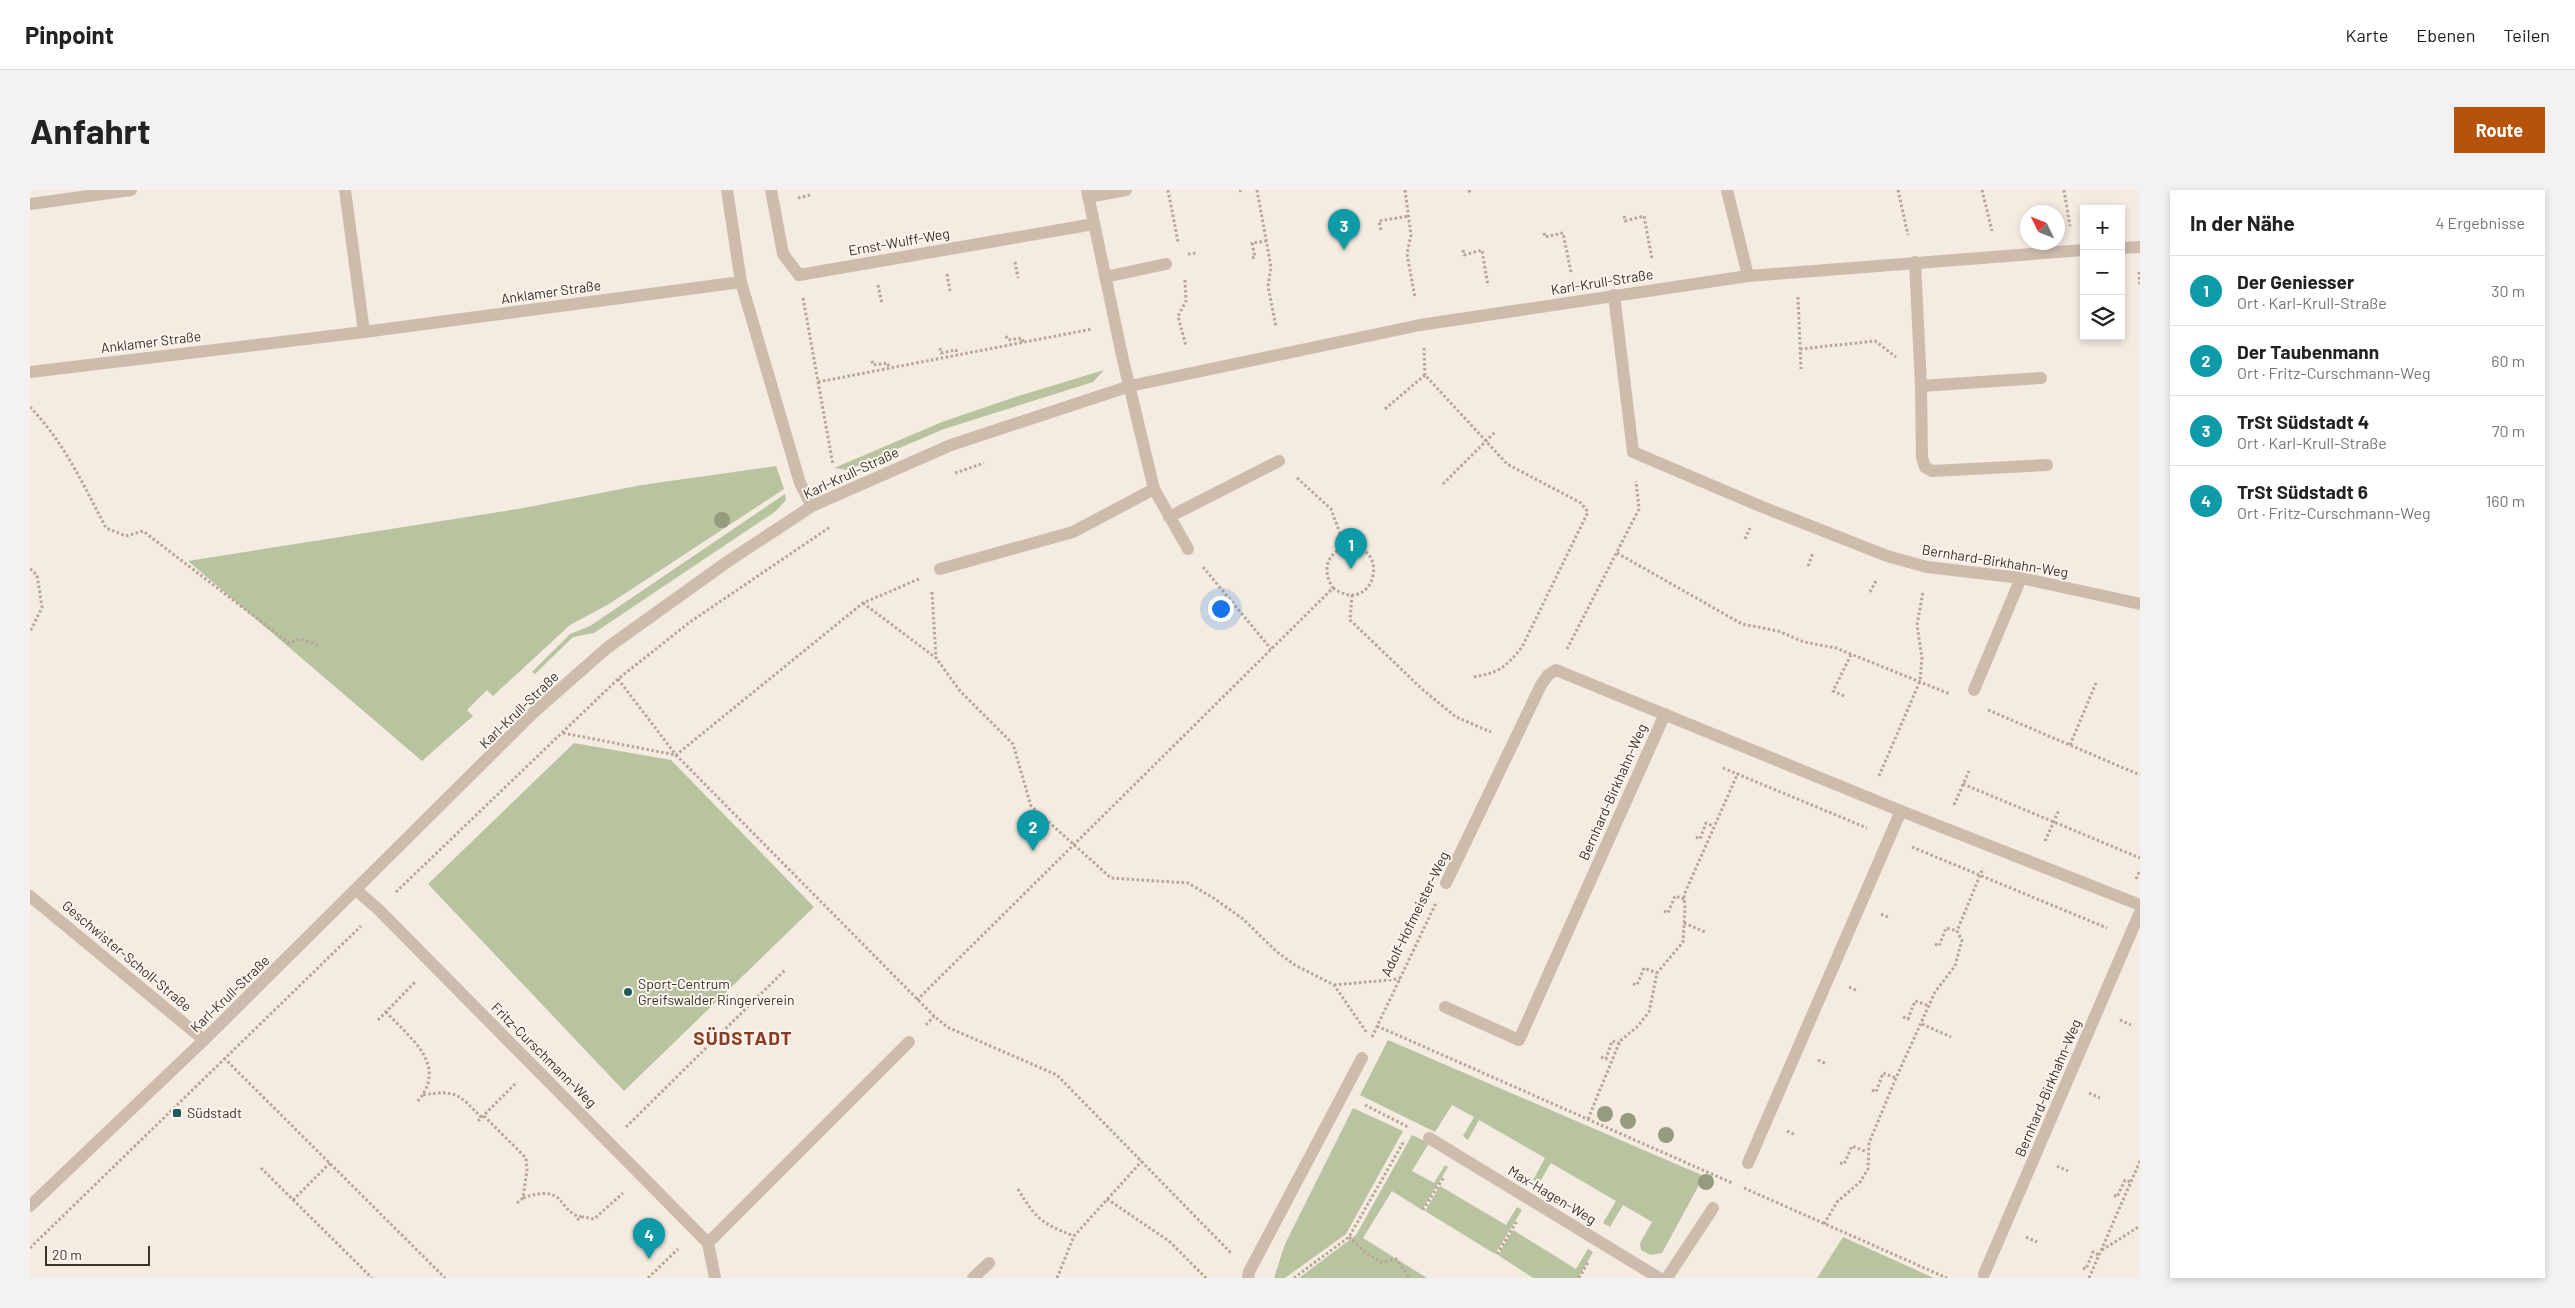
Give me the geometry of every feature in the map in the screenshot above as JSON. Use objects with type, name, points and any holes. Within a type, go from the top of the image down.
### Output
[{"type":"street","points":[[30,204],[131,190]]},
{"type":"street","points":[[345,190],[364,332]]},
{"type":"street","points":[[727,190],[742,282],[800,483],[812,506]]},
{"type":"street","points":[[771,190],[783,254],[799,275]]},
{"type":"street","points":[[1126,190],[1088,193],[1105,277],[1154,488],[1188,549]]},
{"type":"street","points":[[1727,190],[1748,276]]},
{"type":"street","name":"Ernst-Wulff-Weg","points":[[799,275],[1094,224]]},
{"type":"street","points":[[2125,248],[2140,247]]},
{"type":"street","name":"Karl-Krull-Straße","points":[[30,1206],[204,1040],[534,713],[608,648],[727,562],[812,506],[951,444],[1130,386],[1420,325],[1614,294],[1748,276],[2080,250]]},
{"type":"street","points":[[1915,262],[1920,355],[1922,458],[1924,467],[1932,471],[2047,465]]},
{"type":"street","points":[[1105,277],[1166,264]]},
{"type":"street","name":"Anklamer Straße","points":[[30,372],[364,332],[742,282]]},
{"type":"street","points":[[1614,294],[1633,452]]},
{"type":"street","points":[[1921,386],[2041,378]]},
{"type":"street","name":"Bernhard-Birkhahn-Weg","points":[[1633,452],[1887,556],[1927,567],[2021,578],[2140,604]]},
{"type":"street","points":[[1169,516],[1279,461]]},
{"type":"street","points":[[935,571],[1073,532],[1154,488]]},
{"type":"street","points":[[1974,690],[2021,578]]},
{"type":"street","points":[[1556,670],[1665,714]]},
{"type":"street","name":"Adolf-Hofmeister-Weg","points":[[1446,883],[1541,685],[1548,675],[1556,670]]},
{"type":"street","name":"Bernhard-Birkhahn-Weg","points":[[1445,1007],[1519,1040],[1665,714],[2140,905]]},
{"type":"street","points":[[1748,1163],[1901,810]]},
{"type":"street","name":"Fritz-Curschmann-Weg","points":[[356,890],[378,909],[708,1243]]},
{"type":"street","name":"Geschwister-Scholl-Straße","points":[[30,896],[204,1040]]},
{"type":"street","name":"Bernhard-Birkhahn-Weg","points":[[1984,1274],[2140,912]]},
{"type":"street","points":[[715,1278],[708,1243],[908,1042]]},
{"type":"street","points":[[1249,1275],[1345,1094],[1362,1058]]},
{"type":"street","name":"Max-Hagen-Weg","points":[[1429,1138],[1659,1278]]},
{"type":"street","points":[[1667,1278],[1713,1208]]},
{"type":"street","points":[[973,1278],[989,1263]]},
{"type":"path","points":[[1257,190],[1271,267],[1268,286],[1276,327]]},
{"type":"path","points":[[1406,190],[1411,235],[1408,254],[1415,298]]},
{"type":"path","points":[[1898,190],[1908,235]]},
{"type":"path","points":[[1982,190],[1992,231]]},
{"type":"path","points":[[2064,190],[2070,227]]},
{"type":"path","points":[[798,199],[810,195]]},
{"type":"path","points":[[1380,230],[1378,221],[1409,216]]},
{"type":"path","points":[[1624,216],[1625,220],[1644,216],[1652,259]]},
{"type":"path","points":[[1544,233],[1545,237],[1563,233],[1571,272]]},
{"type":"path","points":[[1252,258],[1255,257],[1252,243],[1266,241]]},
{"type":"path","points":[[1463,250],[1464,255],[1482,250],[1488,286]]},
{"type":"path","points":[[2138,263],[2140,287]]},
{"type":"path","points":[[799,275],[833,465]]},
{"type":"path","points":[[1797,288],[1801,369]]},
{"type":"path","points":[[818,382],[1092,329]]},
{"type":"path","points":[[1006,336],[1008,340],[1022,338],[1023,342]]},
{"type":"path","points":[[1800,349],[1875,341],[1895,358],[1920,355]]},
{"type":"path","points":[[1415,347],[1432,344]]},
{"type":"path","points":[[1424,346],[1424,375],[1486,443],[1507,464],[1581,503],[1588,512],[1522,647],[1509,663],[1494,673],[1473,676]]},
{"type":"path","points":[[940,348],[941,353],[956,350],[957,355]]},
{"type":"path","points":[[872,361],[873,365],[888,362],[889,368]]},
{"type":"path","points":[[1385,409],[1424,375]]},
{"type":"path","points":[[30,407],[43,421],[71,461],[106,528],[126,536],[143,531],[289,643],[301,639],[319,646]]},
{"type":"path","points":[[1443,484],[1495,432]]},
{"type":"path","points":[[1556,670],[1639,509],[1633,452]]},
{"type":"path","points":[[1279,461],[1331,509],[1345,547]]},
{"type":"path","points":[[950,475],[987,462]]},
{"type":"path","points":[[30,1248],[378,909],[618,680],[690,622],[837,524]]},
{"type":"path","points":[[1345,547],[1360,548],[1367,553],[1374,564],[1374,578],[1370,585],[1365,590],[1352,595],[1339,592],[1333,588],[1326,574],[1326,566],[1333,554],[1345,547]]},
{"type":"path","points":[[1188,549],[1271,649]]},
{"type":"path","points":[[1617,552],[1742,624],[1778,631],[1804,642],[1836,648],[1952,695]]},
{"type":"path","points":[[1869,797],[1920,681],[1922,658],[1917,625],[1927,567]]},
{"type":"path","points":[[30,570],[37,575],[42,607],[30,632]]},
{"type":"path","points":[[676,755],[863,603],[935,571],[936,658]]},
{"type":"path","points":[[917,1000],[1333,588]]},
{"type":"path","points":[[1352,595],[1350,620],[1422,690],[1456,717],[1514,742]]},
{"type":"path","points":[[863,603],[936,658],[960,691],[1014,744],[1031,806],[1112,878],[1188,882],[1216,899],[1243,919],[1277,952],[1295,965],[1334,985],[1400,979]]},
{"type":"path","points":[[1844,696],[1834,691],[1851,654]]},
{"type":"path","points":[[618,680],[676,755],[917,1000],[947,1027],[1056,1075],[1142,1161],[1249,1275]]},
{"type":"path","points":[[2070,745],[2096,684]]},
{"type":"path","points":[[1985,709],[2140,775]]},
{"type":"path","points":[[562,732],[676,755]]},
{"type":"path","points":[[1588,1119],[1619,1043],[1637,1027],[1649,1012],[1657,972],[1683,942],[1684,899],[1713,826],[1749,748]]},
{"type":"path","points":[[1956,802],[1969,771]]},
{"type":"path","points":[[1964,784],[2140,858]]},
{"type":"path","points":[[2046,839],[2059,810]]},
{"type":"path","points":[[1696,838],[1700,839],[1706,823],[1713,826]]},
{"type":"path","points":[[1824,1224],[1837,1202],[1860,1182],[1868,1169],[1867,1152],[1869,1143],[1896,1078],[1935,992],[1955,966],[1962,940],[1958,931],[1992,846]]},
{"type":"path","points":[[2137,877],[2140,870]]},
{"type":"path","name":"Adolf-Hofmeister-Weg","points":[[1334,985],[1372,1040],[1446,883]]},
{"type":"path","points":[[1664,911],[1668,913],[1675,896],[1684,899]]},
{"type":"path","points":[[1684,924],[1705,932]]},
{"type":"path","points":[[1935,944],[1939,946],[1946,928],[1958,931]]},
{"type":"path","points":[[378,1020],[432,964]]},
{"type":"path","points":[[1633,984],[1637,985],[1644,968],[1657,972]]},
{"type":"path","points":[[610,1143],[786,970]]},
{"type":"path","points":[[1903,1017],[1908,1019],[1915,1001],[1930,1006]]},
{"type":"path","points":[[386,1012],[428,1059],[431,1075],[423,1096],[416,1103]]},
{"type":"path","points":[[1922,1024],[1951,1037]]},
{"type":"path","points":[[1377,1026],[1947,1278]]},
{"type":"path","points":[[204,1040],[446,1278]]},
{"type":"path","points":[[1601,1057],[1606,1059],[1612,1041],[1619,1043]]},
{"type":"path","points":[[478,1121],[533,1066]]},
{"type":"path","points":[[1872,1090],[1876,1092],[1883,1073],[1896,1078]]},
{"type":"path","points":[[423,1096],[439,1092],[454,1093],[483,1116],[526,1158],[527,1170],[523,1198]]},
{"type":"path","points":[[1345,1094],[1429,1138]]},
{"type":"path","points":[[1294,1278],[1349,1237],[1411,1128]]},
{"type":"path","points":[[1840,1163],[1844,1164],[1852,1146],[1867,1152]]},
{"type":"path","points":[[1423,1210],[1458,1155]]},
{"type":"path","points":[[1057,1278],[1074,1236],[1142,1161]]},
{"type":"path","points":[[2089,1278],[2140,1161]]},
{"type":"path","points":[[293,1200],[330,1163]]},
{"type":"path","points":[[261,1168],[372,1278]]},
{"type":"path","points":[[516,1204],[523,1198],[536,1193],[549,1193],[556,1196],[577,1216],[594,1219],[641,1175]]},
{"type":"path","points":[[2134,1176],[2140,1178]]},
{"type":"path","points":[[2114,1195],[2117,1197],[2125,1180],[2131,1182]]},
{"type":"path","points":[[1018,1189],[1034,1215],[1054,1229],[1074,1236]]},
{"type":"path","points":[[1497,1254],[1529,1198]]},
{"type":"path","points":[[1107,1199],[1169,1241],[1206,1278]]},
{"type":"path","points":[[577,1220],[583,1217]]},
{"type":"path","points":[[2101,1250],[2140,1226]]},
{"type":"path","points":[[648,1278],[696,1231]]},
{"type":"path","points":[[1349,1237],[1366,1253],[1381,1262],[1396,1259],[1410,1278]]},
{"type":"path","points":[[2083,1268],[2086,1269],[2093,1252],[2099,1255]]},
{"type":"green space","points":[[1104,370],[1093,382],[944,429],[848,470],[834,468],[942,422]]},
{"type":"green space","points":[[776,466],[784,489],[609,604],[570,625],[493,696],[487,690],[467,710],[473,716],[422,761],[188,561],[518,509],[642,485]]},
{"type":"green space","points":[[785,494],[786,500],[776,511],[594,633],[573,637],[535,674],[532,672],[570,634],[590,626]]},
{"type":"green space","name":"Sport-Centrum Greifswalder Ringerverein","points":[[574,743],[671,760],[814,907],[624,1091],[428,884]]},
{"type":"green space","points":[[1388,1040],[1704,1176],[1662,1253],[1651,1255],[1641,1250],[1640,1243],[1652,1222],[1623,1205],[1610,1227],[1603,1223],[1616,1201],[1551,1163],[1539,1183],[1533,1180],[1545,1158],[1479,1120],[1468,1140],[1463,1136],[1474,1117],[1452,1105],[1435,1132],[1360,1095]]},
{"type":"green space","points":[[1353,1108],[1403,1131],[1346,1234],[1285,1278],[1274,1278],[1285,1244]]},
{"type":"green space","points":[[1412,1135],[1429,1143],[1412,1171],[1434,1183],[1445,1165],[1448,1167],[1422,1210],[1392,1191],[1363,1238],[1427,1278],[1299,1278],[1356,1235]]},
{"type":"green space","points":[[1440,1186],[1506,1225],[1517,1207],[1522,1210],[1495,1254],[1425,1211]]},
{"type":"green space","points":[[1513,1230],[1576,1269],[1588,1249],[1593,1252],[1578,1278],[1533,1278],[1498,1255]]},
{"type":"green space","points":[[1843,1237],[1934,1278],[1817,1278]]},
{"type":"place","name":"TrSt Südstadt 4","points":[[1344,250]]},
{"type":"place","name":"Der Geniesser","points":[[1351,569]]},
{"type":"place","name":"Der Taubenmann","points":[[1033,851]]},
{"type":"place","name":"Sport-Centrum Greifswalder Ringerverein","points":[[628,992]]},
{"type":"place","name":"Südstadt","points":[[177,1113]]},
{"type":"place","name":"TrSt Südstadt 6","points":[[649,1259]]},
{"type":"district","name":"SÜDSTADT","points":[[743,1038]]}]
